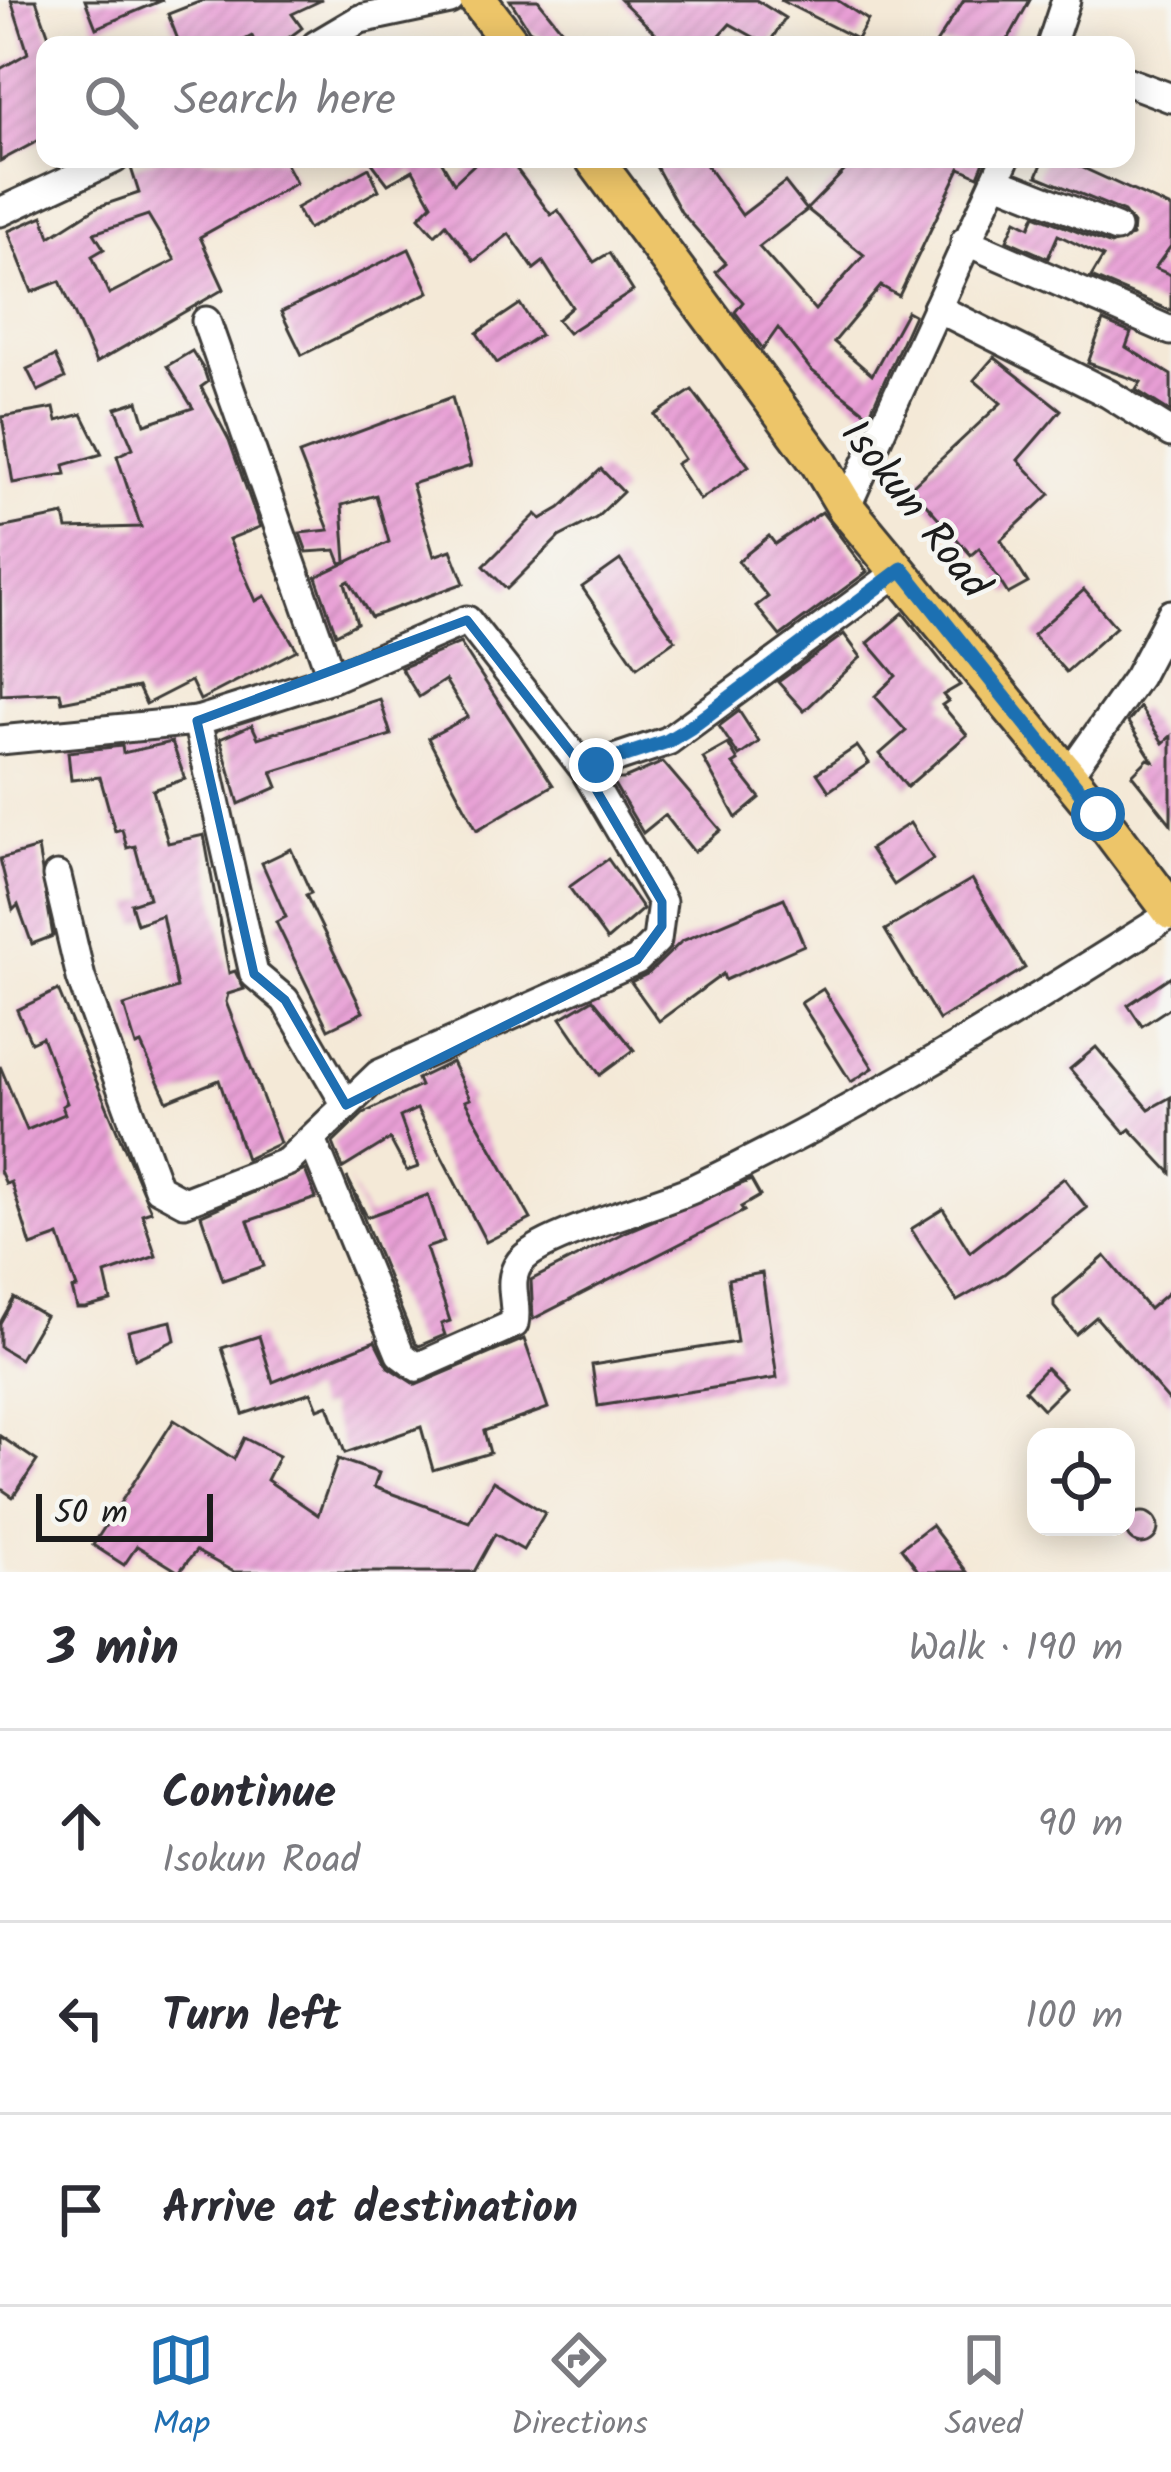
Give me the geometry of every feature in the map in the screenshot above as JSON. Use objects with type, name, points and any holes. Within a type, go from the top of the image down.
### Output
[{"type":"main road","points":[[476,2],[504,36]]},
{"type":"main road","name":"Isokun Road","points":[[600,168],[819,463],[846,508],[902,569],[1171,913]]},
{"type":"street","points":[[1054,36],[1066,0]]},
{"type":"street","points":[[328,36],[366,9],[476,2]]},
{"type":"street","points":[[1135,84],[1171,98]]},
{"type":"street","points":[[0,212],[95,168]]},
{"type":"street","points":[[846,508],[1001,170],[1116,228]]},
{"type":"street","points":[[965,241],[1171,331]]},
{"type":"street","points":[[937,308],[1109,394],[1171,434]]},
{"type":"street","points":[[206,321],[332,678]]},
{"type":"street","points":[[584,769],[668,741],[902,569]]},
{"type":"street","points":[[1067,776],[1138,677],[1171,614]]},
{"type":"street","points":[[0,740],[197,721],[332,678],[467,620],[584,769],[662,902],[657,940],[637,961],[379,1074],[287,1162],[184,1202],[158,1188],[81,978],[57,876]]},
{"type":"street","points":[[197,721],[254,974],[292,1010],[317,1062],[346,1105]]},
{"type":"street","points":[[312,1140],[400,1354],[417,1367],[508,1330],[516,1317],[511,1284],[520,1262],[544,1244],[670,1199],[805,1136],[936,1063],[1171,913]]},
{"type":"highlighted area","points":[[467,620],[584,769],[662,902],[662,926],[637,960],[346,1105],[285,1000],[254,974],[197,721]]},
{"type":"building","points":[[11,0],[36,0],[49,36],[36,36],[36,142],[0,161],[0,69],[28,53]]},
{"type":"building","points":[[85,0],[163,0],[96,28]]},
{"type":"building","points":[[204,0],[322,0],[292,14],[302,28],[291,36],[177,36],[168,14]]},
{"type":"building","points":[[510,0],[538,0],[567,36],[539,36],[529,30]]},
{"type":"building","points":[[621,0],[756,0],[785,18],[774,36],[752,36],[730,24],[719,36],[657,35]]},
{"type":"building","points":[[780,0],[837,0],[868,20],[859,36]]},
{"type":"building","points":[[964,0],[1030,0],[1010,36],[941,36]]},
{"type":"building","points":[[131,168],[288,168],[296,183],[200,237],[224,289],[96,363],[60,281],[32,292],[8,231],[43,216],[50,237],[97,207],[139,193]],"holes":[[[148,215],[175,260],[109,294],[92,256],[104,249],[94,233]]]},
{"type":"building","points":[[369,168],[379,190],[308,229],[296,208]]},
{"type":"building","points":[[376,168],[445,168],[454,183],[470,168],[516,168],[551,215],[558,210],[594,262],[609,253],[633,291],[568,333],[557,320],[572,307],[543,262],[534,269],[509,234],[474,261],[446,224],[435,235],[419,217],[432,204],[413,170],[388,184]]},
{"type":"building","points":[[657,168],[708,168],[742,215],[785,182],[807,210],[759,247],[815,310],[864,255],[807,209],[847,168],[960,168],[899,296],[881,286],[834,342],[872,375],[907,311],[914,315],[869,415],[811,370],[778,328],[763,349],[735,312],[743,302],[716,272],[726,263],[681,212]]},
{"type":"building","points":[[1040,168],[1083,168],[1171,208],[1171,246],[1155,268],[1171,275],[1171,311],[1091,277],[1103,257],[1058,235],[1048,258],[1007,240],[1016,220],[1030,227],[1035,215],[1111,245],[1132,236],[1133,224],[1124,212],[1037,176]]},
{"type":"building","points":[[409,249],[429,292],[302,355],[281,312]]},
{"type":"building","points":[[520,304],[540,335],[497,363],[477,333]]},
{"type":"building","points":[[1103,321],[1131,333],[1126,347],[1171,375],[1171,412],[1136,390],[1141,382],[1088,363]]},
{"type":"building","points":[[192,351],[208,382],[201,387],[229,440],[260,527],[229,539],[256,601],[265,596],[297,650],[200,700],[191,681],[146,704],[138,687],[62,702],[60,692],[1,695],[0,528],[64,515],[67,529],[141,527],[117,456],[133,448],[116,408],[138,401],[145,424],[193,408],[167,366]]},
{"type":"building","points":[[55,356],[65,378],[38,391],[27,369]]},
{"type":"building","points":[[994,357],[1061,410],[1018,460],[1050,494],[1001,540],[1028,583],[1008,594],[979,548],[971,555],[911,487],[1001,403],[974,380]]},
{"type":"building","points":[[692,390],[749,466],[700,500],[676,464],[684,459],[655,415]]},
{"type":"building","points":[[452,397],[471,466],[412,484],[434,556],[451,550],[464,583],[371,617],[349,581],[345,583],[357,623],[336,634],[316,577],[389,542],[376,495],[342,505],[346,562],[341,563],[336,550],[307,552],[300,533],[329,530],[299,454]]},
{"type":"building","points":[[54,408],[57,421],[82,414],[102,454],[64,465],[66,474],[13,483],[2,417]]},
{"type":"building","points":[[601,469],[623,492],[596,518],[559,537],[507,589],[484,566],[536,514],[541,519],[560,508]]},
{"type":"building","points":[[822,512],[867,572],[780,636],[756,606],[768,597],[738,561],[769,536],[775,544]]},
{"type":"building","points":[[620,560],[675,640],[637,667],[582,587]]},
{"type":"building","points":[[1084,590],[1116,627],[1066,672],[1033,635]]},
{"type":"building","points":[[903,613],[960,685],[943,695],[948,701],[942,705],[967,735],[907,787],[880,754],[906,731],[875,696],[896,676],[868,643]]},
{"type":"building","points":[[844,634],[861,657],[804,711],[778,682]]},
{"type":"building","points":[[460,643],[553,785],[477,830],[428,738],[468,717],[445,680],[419,697],[401,668]]},
{"type":"building","points":[[380,699],[391,735],[272,772],[278,787],[239,804],[220,739],[252,725],[258,738]]},
{"type":"building","points":[[1140,707],[1163,743],[1171,736],[1171,824],[1132,775],[1148,759],[1153,761],[1128,722]]},
{"type":"building","points":[[739,711],[759,742],[739,756],[719,726]]},
{"type":"building","points":[[172,742],[185,779],[153,790],[168,843],[204,835],[229,973],[235,971],[244,989],[228,994],[226,1002],[280,1143],[246,1159],[219,1080],[167,1101],[141,1044],[136,1046],[124,1006],[177,988],[162,915],[137,924],[131,904],[149,898],[135,846],[127,848],[122,829],[115,831],[100,777],[71,780],[68,752],[122,746],[123,753]]},
{"type":"building","points":[[728,744],[738,761],[733,764],[760,798],[736,818],[703,758]]},
{"type":"building","points":[[857,746],[869,763],[829,791],[817,773]]},
{"type":"building","points":[[663,762],[721,830],[694,852],[665,815],[643,833],[611,779],[624,779]]},
{"type":"building","points":[[910,823],[933,859],[894,885],[870,849]]},
{"type":"building","points":[[38,848],[53,936],[32,944],[18,905],[13,910],[0,859]]},
{"type":"building","points":[[291,849],[311,893],[306,895],[363,1012],[328,1029],[276,922],[286,917],[262,863]]},
{"type":"building","points":[[608,859],[643,909],[607,940],[569,887]]},
{"type":"building","points":[[972,879],[1025,968],[939,1020],[885,930]]},
{"type":"building","points":[[784,898],[804,945],[725,980],[723,974],[659,1021],[631,982],[649,973],[682,941]]},
{"type":"building","points":[[1171,976],[1171,1007],[1142,1026],[1128,1005]]},
{"type":"building","points":[[823,989],[873,1068],[851,1082],[801,1003]]},
{"type":"building","points":[[58,990],[151,1211],[142,1214],[156,1256],[105,1274],[111,1301],[85,1308],[77,1308],[72,1289],[77,1288],[59,1236],[31,1246],[11,1182],[6,1184],[0,1171],[0,1066],[27,1130],[65,1114],[62,1106],[67,1103],[42,1037],[31,1042],[17,1010]]},
{"type":"building","points":[[593,999],[634,1050],[600,1075],[561,1018]]},
{"type":"building","points":[[1096,1047],[1149,1109],[1171,1097],[1171,1173],[1130,1129],[1125,1133],[1070,1069]]},
{"type":"building","points":[[452,1062],[470,1099],[465,1101],[531,1219],[486,1242],[417,1109],[400,1117],[418,1167],[407,1171],[390,1139],[343,1168],[333,1143],[364,1113],[420,1086],[417,1079]]},
{"type":"building","points":[[305,1170],[316,1198],[248,1221],[264,1266],[223,1280],[201,1215]]},
{"type":"building","points":[[347,1177],[367,1217],[428,1195],[444,1242],[426,1248],[450,1321],[441,1324],[445,1335],[419,1346],[415,1343]]},
{"type":"building","points":[[1064,1178],[1087,1208],[1004,1274],[957,1301],[911,1229],[943,1209],[970,1252]]},
{"type":"building","points":[[751,1180],[760,1196],[741,1207],[744,1211],[533,1319],[531,1280],[625,1232]]},
{"type":"building","points":[[1105,1256],[1149,1309],[1171,1290],[1171,1403],[1096,1317],[1076,1334],[1054,1307],[1054,1300]]},
{"type":"building","points":[[762,1273],[777,1378],[598,1406],[592,1365],[737,1342],[728,1279]]},
{"type":"building","points":[[14,1298],[45,1316],[20,1359],[0,1347],[0,1323]]},
{"type":"building","points":[[171,1321],[175,1340],[135,1359],[128,1331]]},
{"type":"building","points":[[259,1336],[273,1382],[375,1341],[388,1367],[416,1385],[524,1339],[548,1408],[484,1431],[490,1453],[433,1470],[421,1427],[345,1453],[328,1405],[318,1409],[311,1392],[243,1414],[222,1348]]},
{"type":"building","points":[[1046,1368],[1065,1387],[1043,1409],[1025,1390]]},
{"type":"building","points":[[174,1420],[234,1459],[244,1438],[279,1456],[267,1480],[318,1515],[338,1459],[379,1473],[374,1487],[469,1522],[493,1481],[545,1513],[523,1550],[495,1534],[474,1572],[234,1572],[196,1551],[179,1572],[137,1546],[124,1565],[93,1545]]},
{"type":"building","points":[[0,1436],[37,1461],[13,1497],[0,1488]]},
{"type":"building","points":[[1136,1513],[1148,1513],[1157,1522],[1157,1534],[1148,1543],[1136,1543],[1129,1536],[1135,1536]]},
{"type":"building","points":[[931,1525],[967,1572],[919,1572],[901,1548]]},
{"type":"route","points":[[596,765],[668,741],[691,727],[902,569],[1098,814]]}]
